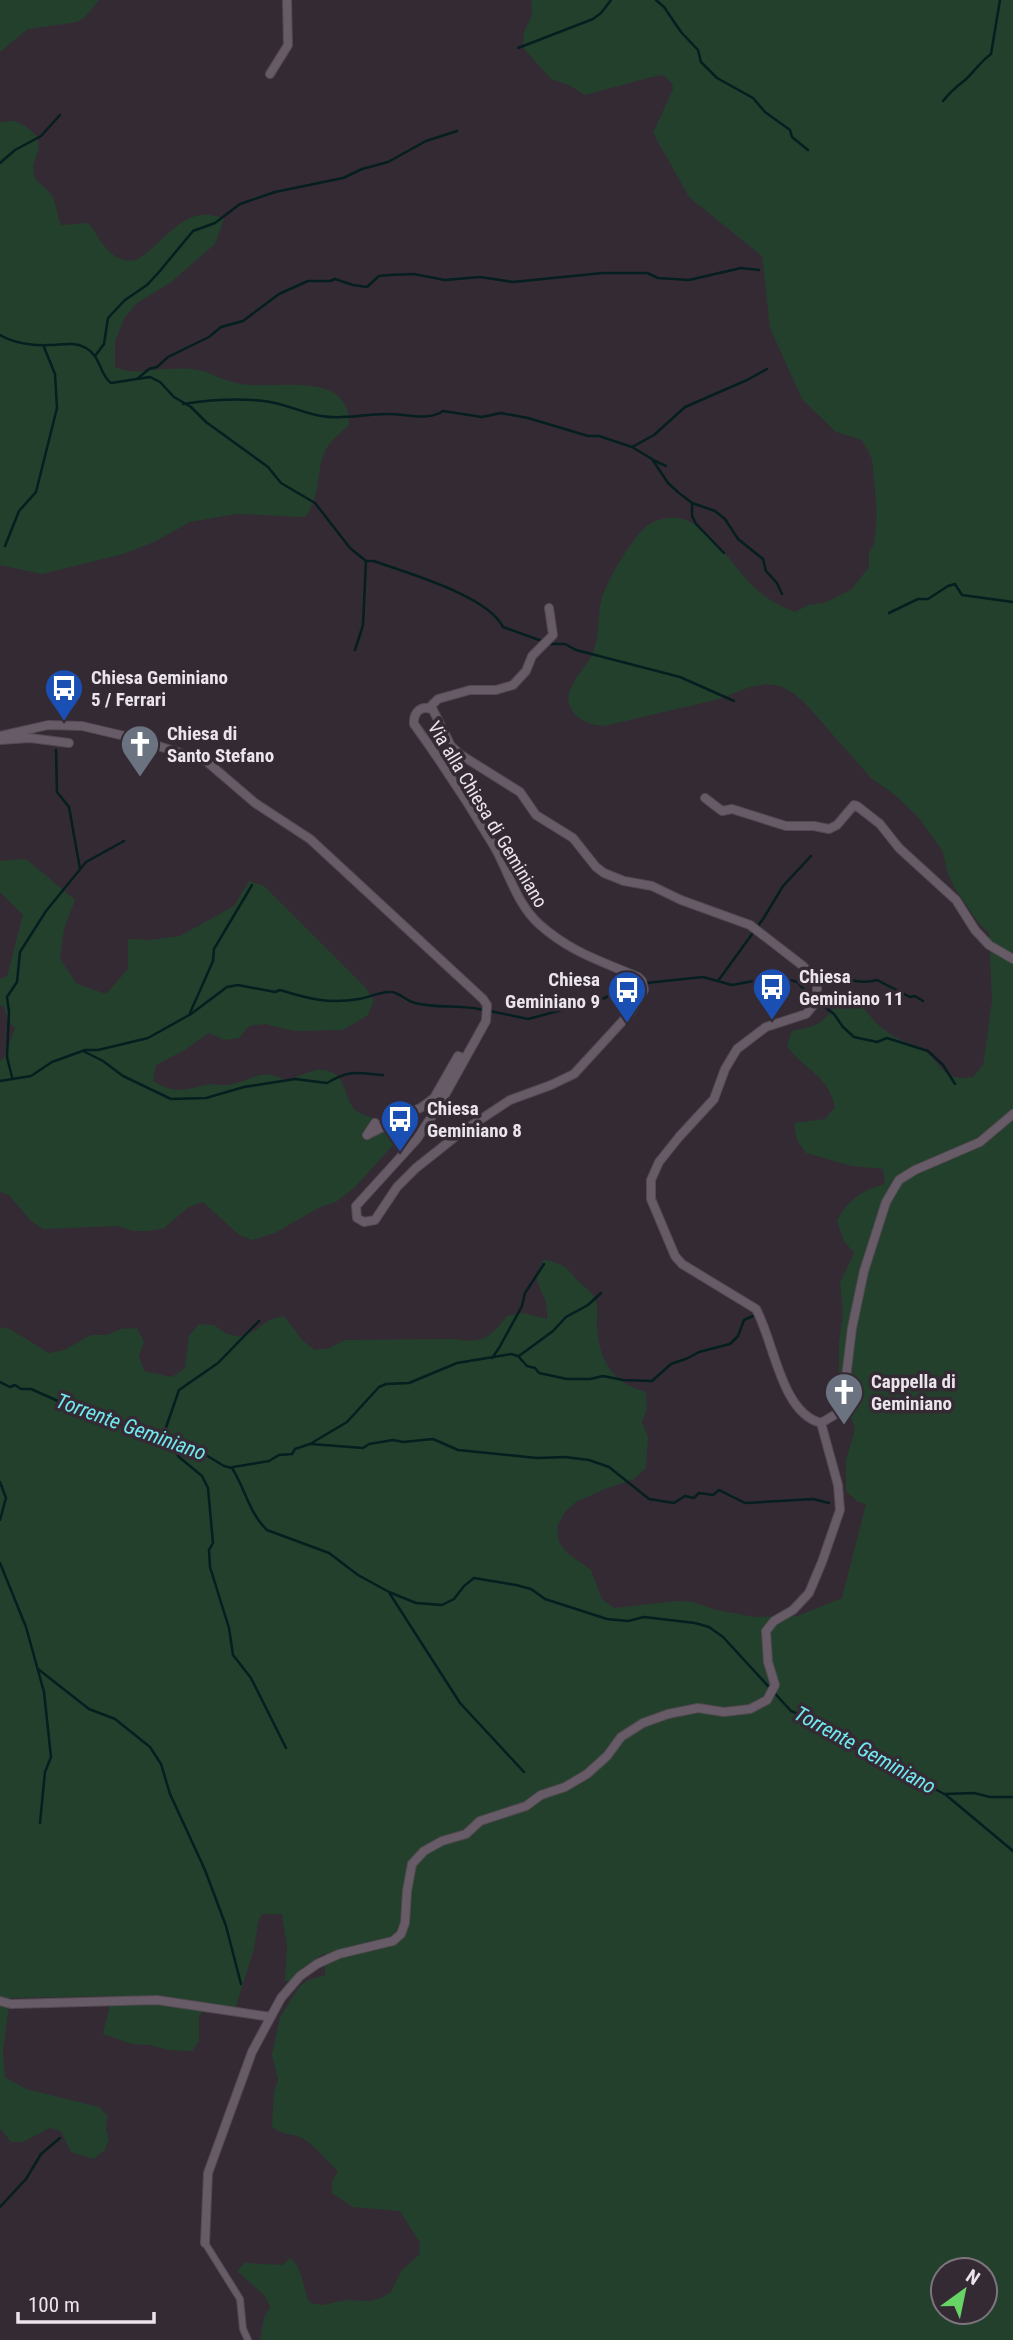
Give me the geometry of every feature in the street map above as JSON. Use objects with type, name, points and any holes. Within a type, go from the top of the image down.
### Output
[{"type":"street","points":[[270,74],[288,44],[286,0]]},
{"type":"street","points":[[429,708],[439,699],[470,690],[496,690],[513,685],[526,671],[532,656],[553,635],[548,608]]},
{"type":"street","name":"Via alla Chiesa di Geminiano","points":[[1,739],[48,726],[82,726],[133,738],[206,761],[256,803],[310,839],[477,991],[486,1005],[486,1020],[417,1139],[356,1206],[355,1214],[360,1221],[368,1223],[375,1220],[397,1187],[416,1167],[460,1133],[510,1100],[574,1074],[631,1012],[644,990],[638,977],[576,952],[529,914],[495,848],[414,724],[416,713],[422,708],[429,708],[438,715],[451,746],[520,792],[537,815],[573,838],[604,873],[624,881],[652,886],[681,900],[750,925],[764,934],[814,977],[818,993],[813,1009],[799,1018],[766,1027],[737,1049],[714,1099],[659,1162],[650,1180],[651,1199],[675,1256],[691,1271],[755,1309],[762,1320],[786,1388],[800,1410],[813,1421],[821,1423]]},
{"type":"street","points":[[1,739],[30,738],[69,743]]},
{"type":"street","points":[[705,798],[722,811],[732,809],[786,826],[829,829],[837,825],[854,805],[858,806],[880,824],[900,848],[956,901],[975,930],[989,945],[1013,959]]},
{"type":"street","points":[[376,1123],[367,1135],[434,1098],[458,1056],[465,1059]]},
{"type":"street","points":[[248,2340],[243,2329],[240,2298],[205,2243],[208,2173],[252,2052],[281,1998],[300,1976],[317,1964],[339,1954],[393,1941],[401,1934],[405,1923],[412,1864],[424,1851],[442,1841],[466,1834],[480,1821],[527,1806],[541,1795],[565,1787],[587,1774],[607,1756],[621,1738],[643,1723],[668,1714],[698,1708],[724,1712],[750,1709],[767,1700],[775,1685],[768,1662],[766,1632],[774,1621],[793,1610],[809,1593],[840,1510],[838,1485],[821,1423],[836,1414],[844,1402],[852,1328],[864,1271],[886,1202],[899,1180],[915,1170],[980,1142],[1013,1115]]},
{"type":"street","points":[[0,2001],[11,2004],[157,2000],[271,2017]]},
{"type":"green space","points":[[0,0],[99,0],[85,17],[77,22],[28,29],[0,52]]},
{"type":"green space","points":[[531,0],[1013,0],[1013,2340],[260,2340],[264,2318],[270,2307],[265,2296],[237,2271],[245,2263],[282,2265],[291,2258],[299,2269],[310,2303],[322,2305],[346,2300],[370,2301],[391,2292],[401,2271],[419,2255],[420,2243],[400,2211],[353,2207],[332,2193],[332,2181],[338,2171],[304,2139],[272,2127],[274,2092],[278,2080],[272,2055],[280,2017],[299,1987],[308,1980],[325,1975],[325,1953],[302,1968],[291,1982],[285,1981],[287,1947],[282,1914],[262,1914],[235,2009],[209,2003],[199,2016],[199,2041],[192,2051],[132,2044],[103,2034],[109,2010],[109,1996],[10,1998],[3,2052],[5,2077],[26,2089],[99,2107],[108,2116],[106,2128],[109,2140],[104,2151],[94,2159],[71,2152],[61,2131],[50,2128],[23,2142],[11,2142],[0,2128],[0,1327],[10,1329],[49,1353],[64,1350],[91,1335],[107,1335],[121,1329],[137,1328],[144,1342],[139,1356],[144,1371],[172,1377],[185,1368],[189,1336],[199,1324],[214,1325],[227,1334],[242,1337],[269,1320],[284,1316],[303,1341],[315,1350],[330,1348],[345,1340],[479,1340],[496,1330],[507,1316],[523,1313],[547,1319],[546,1302],[537,1277],[544,1260],[556,1263],[568,1270],[594,1297],[601,1352],[610,1370],[625,1383],[646,1392],[647,1408],[642,1422],[648,1437],[646,1468],[634,1479],[576,1502],[564,1513],[557,1527],[559,1542],[567,1553],[591,1570],[602,1599],[614,1608],[677,1601],[693,1602],[754,1617],[797,1616],[842,1598],[866,1504],[858,1502],[846,1491],[846,1460],[855,1429],[850,1415],[828,1404],[839,1375],[843,1313],[840,1283],[854,1253],[844,1241],[837,1221],[856,1197],[885,1184],[883,1169],[852,1166],[806,1153],[797,1140],[794,1123],[825,1119],[835,1107],[827,1087],[787,1046],[792,1031],[817,1024],[844,1002],[859,1002],[882,1028],[924,1050],[949,1075],[973,1077],[983,1065],[992,1001],[989,933],[954,887],[943,852],[919,818],[895,795],[871,778],[804,702],[780,686],[766,684],[719,699],[604,726],[584,721],[570,706],[568,699],[572,684],[594,650],[600,604],[605,590],[630,546],[651,523],[677,518],[699,527],[764,596],[795,612],[808,605],[824,603],[851,590],[869,567],[869,552],[874,544],[877,513],[872,459],[862,440],[836,432],[802,399],[770,328],[762,256],[689,197],[653,133],[673,89],[672,83],[663,75],[585,95],[569,85],[551,79],[525,50],[524,32],[532,15]]},
{"type":"green space","points":[[15,121],[36,136],[39,142],[33,169],[35,177],[52,195],[61,225],[89,223],[109,251],[121,259],[138,259],[187,219],[210,215],[224,219],[215,244],[170,283],[137,303],[125,317],[115,341],[115,367],[135,372],[193,369],[242,384],[309,386],[325,389],[338,396],[346,407],[349,425],[326,449],[314,500],[305,517],[236,514],[190,522],[154,542],[123,554],[42,574],[0,565],[0,122]]},
{"type":"green space","points":[[26,859],[75,900],[64,929],[60,959],[77,984],[106,994],[128,969],[128,939],[150,940],[180,936],[234,906],[249,881],[264,886],[365,987],[374,1000],[368,1015],[343,1030],[295,1031],[264,1024],[249,1026],[239,1038],[224,1040],[209,1033],[156,1065],[153,1081],[162,1086],[182,1090],[212,1084],[228,1085],[263,1075],[286,1081],[317,1070],[327,1071],[339,1078],[351,1104],[360,1113],[380,1120],[399,1113],[418,1117],[409,1131],[354,1188],[336,1202],[320,1207],[275,1233],[252,1240],[238,1234],[203,1202],[189,1207],[164,1228],[149,1231],[133,1231],[118,1226],[43,1229],[30,1220],[9,1195],[0,1192],[0,1061],[5,1056],[15,1028],[9,1022],[4,1007],[0,1005],[0,979],[7,976],[23,915],[0,892],[0,861]]},
{"type":"waterway","points":[[518,48],[593,19],[611,0]]},
{"type":"waterway","points":[[656,0],[698,50],[701,62],[717,78],[753,98],[765,112],[790,130],[792,137],[808,150]]},
{"type":"waterway","points":[[943,101],[991,54],[1000,0]]},
{"type":"waterway","points":[[0,163],[15,150],[41,136],[60,115]]},
{"type":"waterway","points":[[95,356],[104,344],[108,318],[125,300],[147,285],[193,231],[215,223],[240,204],[275,192],[343,178],[362,169],[388,162],[426,141],[457,131]]},
{"type":"waterway","points":[[137,379],[168,357],[209,337],[221,327],[243,321],[279,294],[308,281],[335,279],[367,287],[379,276],[389,275],[414,274],[445,280],[480,277],[513,282],[603,273],[647,273],[658,278],[689,280],[741,268],[759,270]]},
{"type":"waterway","points":[[0,335],[30,344],[81,346],[91,351],[111,383],[150,377],[160,382],[174,397],[191,407],[206,422],[268,467],[281,483],[315,503],[350,548],[366,561],[374,561],[464,595],[494,615],[503,627],[542,641]]},
{"type":"waterway","points":[[5,546],[19,511],[36,492],[57,408],[55,374],[44,347]]},
{"type":"waterway","points":[[632,447],[654,435],[685,407],[767,369]]},
{"type":"waterway","points":[[183,404],[254,400],[329,417],[386,414],[423,417],[443,411],[482,417],[501,413],[588,436],[599,436],[632,447],[652,459],[668,483],[679,493],[692,503],[715,511],[725,519],[738,539],[763,559],[766,571],[777,583],[782,594]]},
{"type":"waterway","points":[[653,460],[666,466]]},
{"type":"waterway","points":[[692,503],[692,516],[696,524],[724,553]]},
{"type":"waterway","points":[[355,650],[363,625],[366,561]]},
{"type":"waterway","points":[[889,613],[918,599],[928,599],[955,584],[962,595],[1013,602]]},
{"type":"waterway","points":[[548,644],[565,644],[576,650],[680,677],[734,701]]},
{"type":"waterway","points":[[56,750],[57,792],[69,807],[80,869]]},
{"type":"waterway","points":[[12,1077],[7,1057],[7,997],[17,982],[20,952],[46,911],[86,862],[124,841]]},
{"type":"waterway","points":[[718,981],[763,919],[783,886],[811,856]]},
{"type":"waterway","points":[[190,1013],[213,961],[214,949],[252,885]]},
{"type":"waterway","points":[[646,983],[703,977],[732,985],[759,980],[769,975],[802,983],[811,979]]},
{"type":"waterway","points":[[817,976],[862,982],[877,980],[923,1001]]},
{"type":"waterway","points":[[490,1011],[528,1019],[600,1000],[639,982]]},
{"type":"waterway","points":[[798,983],[834,1014],[854,1037],[877,1042],[887,1038],[928,1051],[943,1065],[955,1084]]},
{"type":"waterway","points":[[0,1081],[31,1076],[52,1062],[85,1050],[98,1050],[148,1038],[191,1014],[227,987],[238,985],[275,992],[280,990],[328,1001],[359,999],[391,992],[423,1005],[483,1010]]},
{"type":"waterway","points":[[83,1051],[103,1061],[123,1076],[171,1099],[206,1098],[244,1087],[295,1079],[327,1083],[348,1074],[383,1075]]},
{"type":"waterway","points":[[492,1358],[522,1306],[525,1293],[544,1264]]},
{"type":"waterway","points":[[519,1356],[553,1331],[566,1317],[588,1305],[601,1293]]},
{"type":"waterway","points":[[233,1467],[292,1454],[295,1449],[310,1444],[347,1422],[379,1387],[409,1383],[457,1363],[511,1354],[518,1356],[527,1366],[535,1368],[539,1373],[567,1379],[603,1376],[652,1381],[671,1364],[699,1352],[730,1344],[738,1336],[744,1320],[753,1316]]},
{"type":"waterway","points":[[163,1436],[179,1390],[218,1363],[259,1321]]},
{"type":"waterway","name":"Torrente Geminiano","points":[[0,1382],[10,1387],[15,1385],[21,1389],[31,1389],[101,1420],[157,1434],[170,1442],[186,1443],[232,1468],[251,1508],[267,1530],[329,1553],[358,1575],[389,1592],[416,1603],[442,1605],[454,1599],[474,1578],[531,1589],[545,1599],[607,1619],[628,1621],[644,1617],[709,1627],[723,1637],[791,1711],[822,1724],[852,1747],[869,1753],[882,1764],[944,1794],[974,1793],[990,1797],[1013,1797]]},
{"type":"waterway","points":[[311,1444],[363,1448],[369,1444],[393,1440],[403,1442],[433,1439],[458,1450],[589,1460],[609,1467],[649,1499],[674,1503],[685,1496],[694,1498],[699,1493],[713,1495],[719,1490],[745,1503],[813,1499],[829,1503]]},
{"type":"waterway","points":[[169,1443],[179,1457],[202,1476],[208,1488],[213,1543],[209,1550],[210,1567],[229,1628],[233,1655],[251,1678],[286,1748]]},
{"type":"waterway","points":[[0,1482],[6,1498],[0,1520]]},
{"type":"waterway","points":[[0,1563],[26,1627],[44,1692],[51,1757],[45,1772],[40,1823]]},
{"type":"waterway","points":[[390,1594],[460,1703],[524,1772]]},
{"type":"waterway","points":[[38,1669],[89,1709],[115,1719],[150,1747],[161,1764],[170,1794],[205,1870],[226,1926],[241,1984]]},
{"type":"waterway","points":[[946,1795],[1013,1851]]},
{"type":"waterway","points":[[0,2207],[26,2179],[41,2154],[60,2138]]},
{"type":"place","name":"Chiesa Geminiano 5 / Ferrari","points":[[64,722]]},
{"type":"place","name":"Chiesa di Santo Stefano","points":[[140,778]]},
{"type":"place","name":"Chiesa Geminiano 11","points":[[772,1021]]},
{"type":"place","name":"Chiesa Geminiano 9","points":[[627,1024]]},
{"type":"place","name":"Chiesa Geminiano 8","points":[[400,1153]]},
{"type":"place","name":"Cappella di Geminiano","points":[[844,1426]]}]
